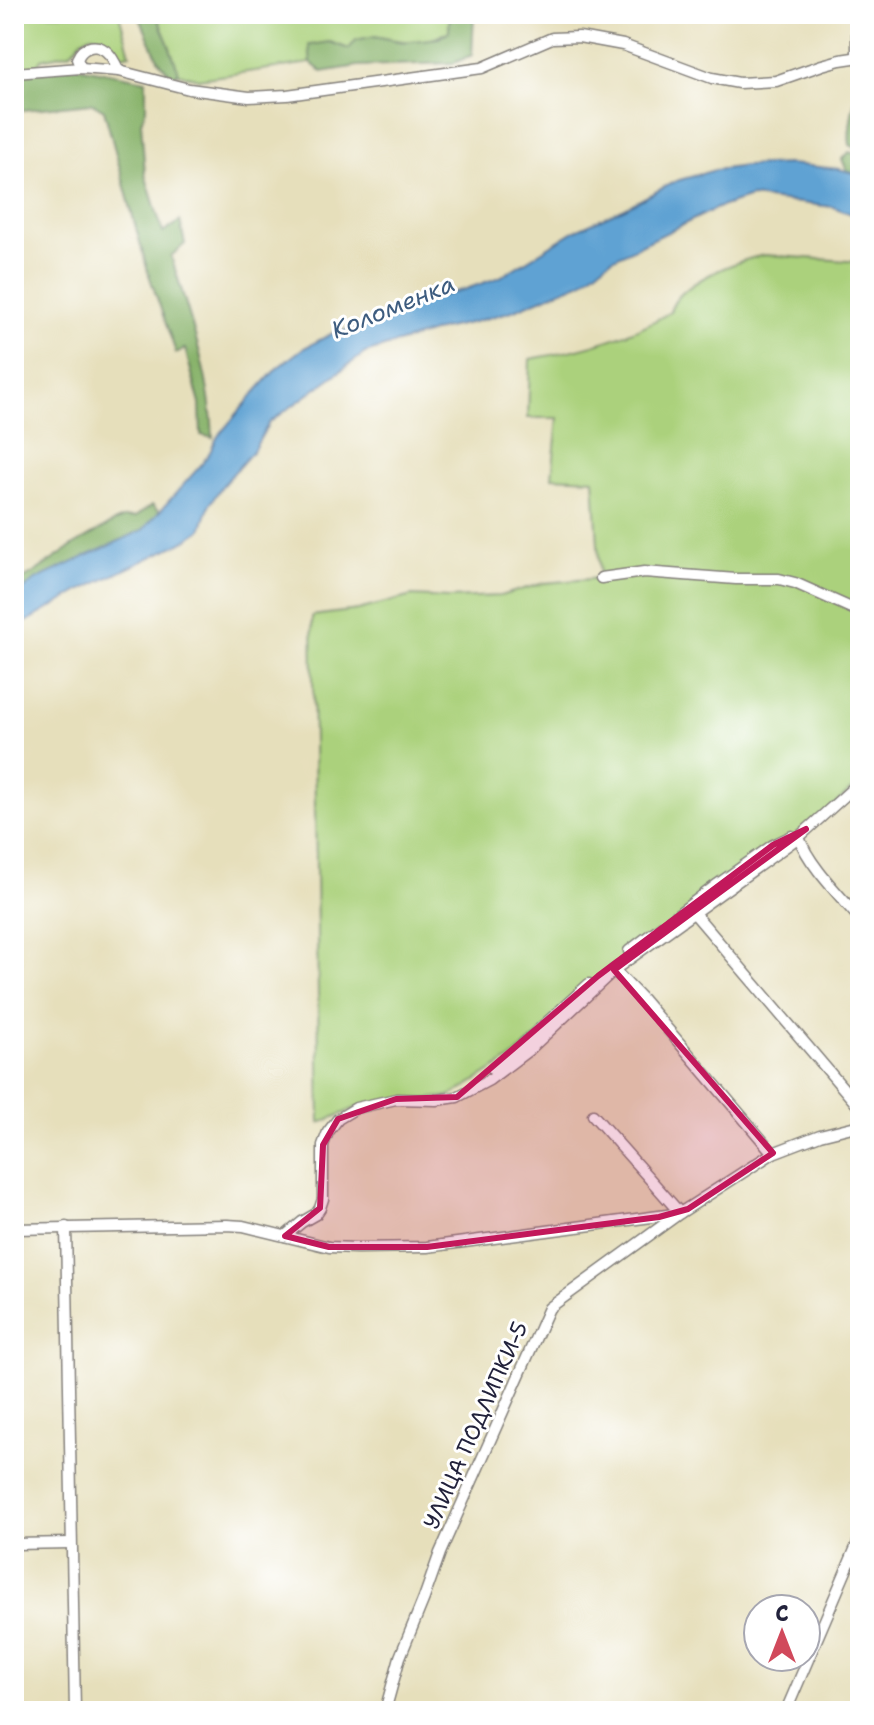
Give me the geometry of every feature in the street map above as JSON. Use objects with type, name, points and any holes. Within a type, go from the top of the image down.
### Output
[{"type":"street","points":[[14,73],[81,68],[119,71],[189,89],[249,97],[287,95],[482,68],[552,38],[579,37],[623,45],[712,78],[739,83],[776,81],[822,65],[858,57],[857,14]]},
{"type":"street","points":[[81,68],[77,59],[80,52],[90,46],[100,47],[109,54],[119,71]]},
{"type":"street","points":[[601,578],[644,572],[779,579],[860,612]]},
{"type":"street","points":[[285,1236],[320,1208],[323,1199],[323,1145],[338,1119],[356,1108],[396,1099],[457,1097],[489,1080],[530,1049],[614,970],[803,833],[860,782]]},
{"type":"street","points":[[803,833],[802,847],[860,919]]},
{"type":"street","points":[[457,1097],[521,1046],[598,976],[682,909],[773,845],[803,833]]},
{"type":"street","points":[[694,913],[860,1108]]},
{"type":"street","points":[[614,970],[773,1153]]},
{"type":"street","points":[[593,1115],[680,1213]]},
{"type":"street","name":"УЛИЦА ПОДЛИПКИ-5","points":[[385,1711],[400,1657],[440,1553],[549,1308],[680,1213],[773,1153],[820,1135],[860,1125]]},
{"type":"street","points":[[14,1229],[227,1225],[329,1247],[427,1247],[680,1213]]},
{"type":"street","points":[[66,1227],[75,1711]]},
{"type":"street","points":[[786,1711],[860,1538]]},
{"type":"street","points":[[14,1544],[71,1543]]},
{"type":"highlighted area","points":[[806,829],[614,970],[773,1153],[688,1209],[659,1217],[427,1247],[329,1247],[285,1236],[320,1208],[323,1145],[338,1119],[396,1099],[457,1097],[598,976],[773,845]]},
{"type":"green space","points":[[14,14],[119,14],[130,54],[121,56],[101,37],[91,35],[70,53],[41,59],[36,68],[14,70]]},
{"type":"green space","points":[[138,14],[156,14],[179,73],[171,76],[158,59]]},
{"type":"green space","points":[[156,14],[450,14],[449,31],[431,39],[403,41],[375,36],[349,49],[330,42],[310,45],[311,63],[198,79],[179,73]]},
{"type":"green space","points":[[450,14],[474,14],[472,55],[454,63],[358,66],[322,72],[311,63],[309,45],[330,42],[349,49],[356,40],[375,36],[403,42],[439,38],[449,31]]},
{"type":"green space","points":[[73,66],[146,80],[146,109],[141,122],[145,174],[163,233],[180,221],[185,244],[171,256],[204,369],[213,438],[201,435],[200,404],[185,349],[176,353],[148,272],[104,110],[92,103],[14,111],[14,73]]},
{"type":"green space","points":[[860,82],[860,150],[850,145],[849,139]]},
{"type":"green space","points":[[849,152],[860,155],[860,175],[847,171],[842,159]]},
{"type":"green space","points":[[765,255],[860,262],[860,782],[831,808],[614,970],[511,1059],[451,1096],[356,1108],[320,1123],[312,616],[358,610],[412,596],[500,596],[544,583],[600,578],[594,479],[552,477],[558,418],[528,418],[530,359],[584,347],[637,329],[670,312],[684,292],[710,274]]},
{"type":"green space","points":[[152,505],[160,512],[143,530],[37,579],[14,596],[14,584],[114,522],[135,517]]},
{"type":"water","points":[[789,164],[839,169],[860,175],[860,217],[833,207],[751,197],[717,208],[610,260],[582,282],[512,311],[365,353],[269,423],[253,451],[210,504],[201,530],[187,540],[80,591],[14,629],[14,596],[37,579],[143,530],[202,464],[218,436],[253,395],[277,368],[302,349],[335,332],[377,325],[410,304],[500,277],[576,230],[676,181],[715,170]]},
{"type":"water label","name":"Коломенка","points":[[393,307]]}]
